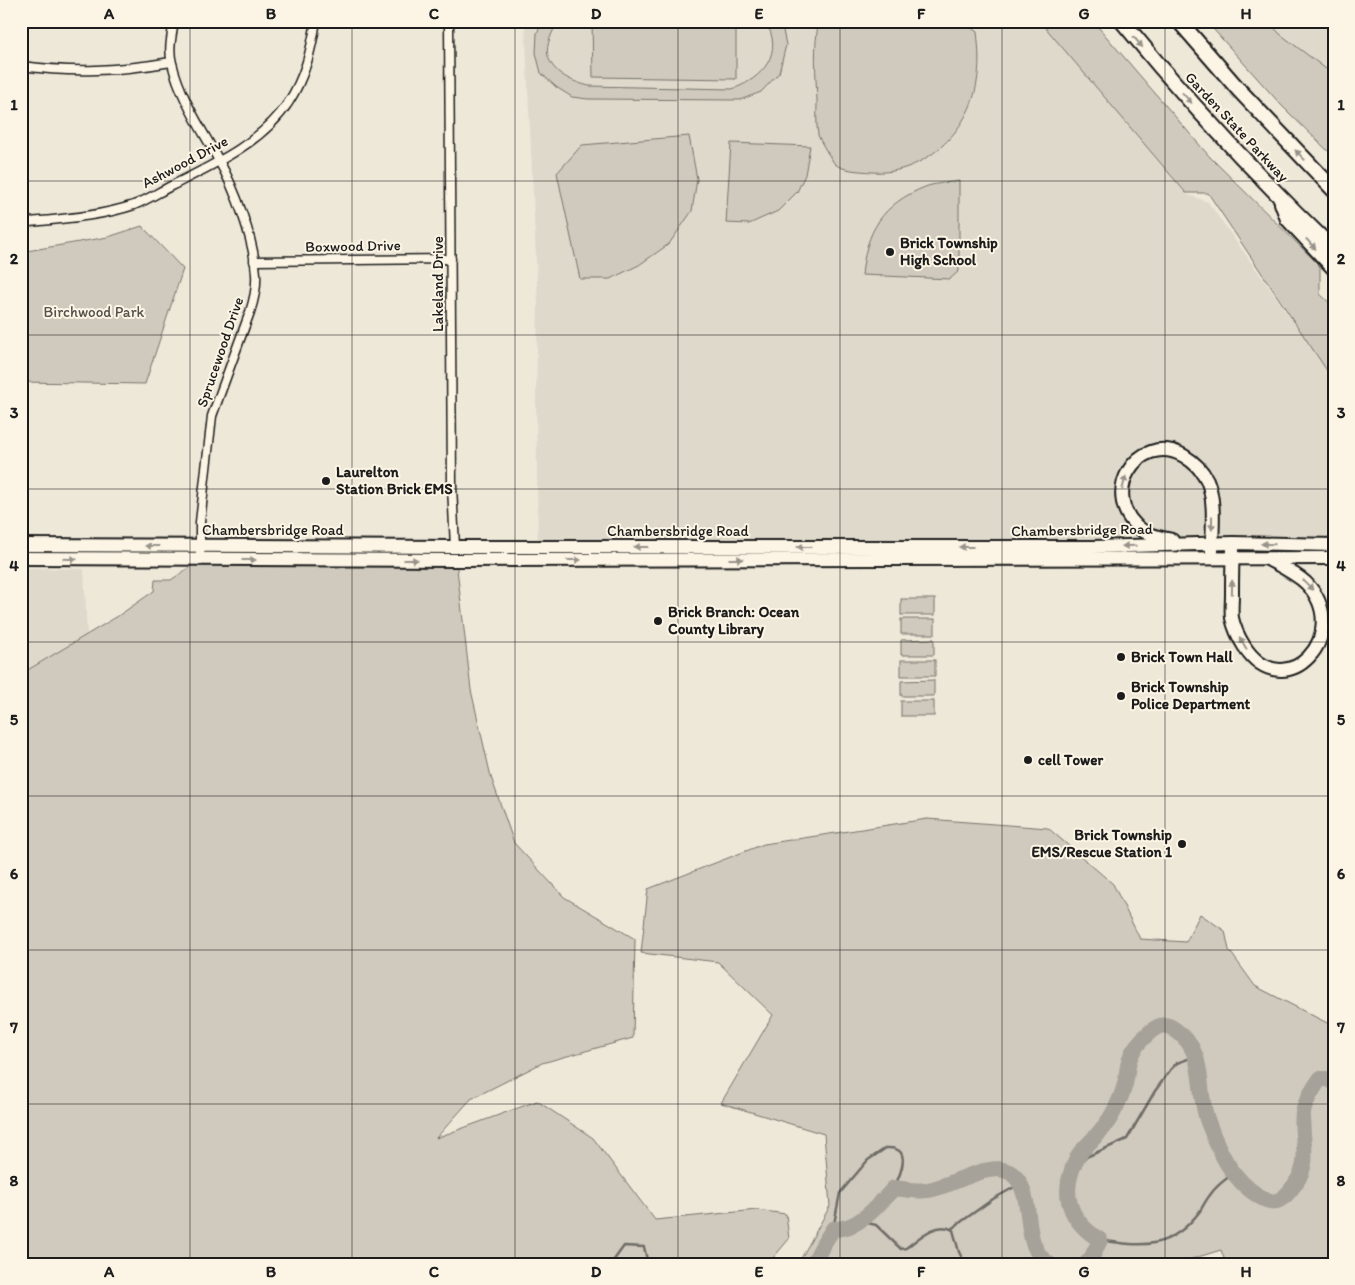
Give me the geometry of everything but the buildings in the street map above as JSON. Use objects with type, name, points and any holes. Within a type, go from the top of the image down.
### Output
[{"type":"highway","name":"Garden State Parkway","points":[[1122,21],[1214,129],[1279,198],[1334,250]]},
{"type":"highway","name":"Garden State Parkway","points":[[1179,21],[1246,97],[1334,190]]},
{"type":"highway","points":[[1279,198],[1288,219],[1334,268]]},
{"type":"main road","points":[[1186,544],[1149,534],[1142,530],[1128,516],[1124,508],[1122,488],[1124,477],[1138,460],[1149,453],[1159,450],[1180,453],[1193,461],[1207,480],[1212,502],[1212,559]]},
{"type":"main road","name":"Chambersbridge Road","points":[[21,545],[455,547],[1093,547],[1233,543],[1334,545]]},
{"type":"main road","points":[[1233,543],[1232,617],[1240,638],[1251,656],[1269,668],[1288,670],[1303,664],[1313,654],[1319,645],[1326,623],[1320,602],[1307,583],[1268,558]]},
{"type":"main road","name":"Chambersbridge Road","points":[[21,558],[200,560],[1334,558]]},
{"type":"street","name":"Sprucewood Drive","points":[[174,21],[170,45],[171,62],[180,88],[220,162],[246,222],[256,275],[256,285],[250,312],[212,416],[200,522],[200,560]]},
{"type":"street","name":"Ashwood Drive","points":[[21,223],[93,215],[135,204],[220,162],[244,146],[277,118],[287,105],[306,71],[316,21]]},
{"type":"street","name":"Lakeland Drive","points":[[449,21],[452,486],[455,547]]},
{"type":"street","points":[[21,66],[54,70],[94,71],[134,68],[171,62]]},
{"type":"street","name":"Boxwood Drive","points":[[254,261],[451,259]]},
{"type":"shaded area","name":"Brick Township High School","points":[[525,21],[1041,21],[1186,194],[1208,202],[1334,378],[1334,545],[538,547],[536,398],[538,303]]},
{"type":"shaded area","points":[[1239,21],[1334,21],[1334,75],[1328,72]]},
{"type":"shaded area","points":[[21,568],[84,569],[87,635],[21,674]]},
{"type":"green space","points":[[543,21],[558,21],[550,38],[547,52],[554,68],[564,76],[589,86],[732,89],[753,79],[768,63],[772,54],[773,43],[771,32],[765,21],[781,21],[786,45],[779,73],[761,92],[740,100],[588,99],[572,97],[556,87],[541,73],[536,53],[537,33]]},
{"type":"green space","points":[[592,21],[736,21],[736,79],[593,77]]},
{"type":"green space","points":[[819,21],[962,21],[977,32],[979,69],[973,100],[965,117],[954,133],[941,147],[909,167],[891,171],[872,172],[843,168],[835,164],[817,131],[815,51]]},
{"type":"green space","points":[[1046,21],[1093,21],[1209,156],[1320,266],[1320,294],[1334,307],[1334,381],[1208,193],[1186,193],[1044,26]]},
{"type":"green space","points":[[1206,21],[1268,21],[1280,34],[1334,75],[1334,157],[1282,106]]},
{"type":"green space","points":[[689,136],[697,179],[692,211],[669,244],[639,265],[610,279],[580,279],[557,173],[582,145]]},
{"type":"green space","points":[[731,143],[810,146],[805,175],[797,192],[778,211],[749,224],[726,223]]},
{"type":"green space","points":[[959,181],[959,271],[950,279],[862,275],[867,245],[872,232],[887,211],[910,194],[925,187]]},
{"type":"green space","name":"Birchwood Park","points":[[142,226],[183,269],[145,384],[21,382],[21,252],[108,237]]},
{"type":"green space","points":[[200,560],[456,560],[471,690],[491,777],[514,843],[564,897],[635,939],[633,1038],[542,1063],[471,1099],[436,1138],[537,1101],[593,1138],[655,1220],[757,1210],[786,1214],[789,1239],[768,1264],[21,1264],[21,674],[118,616],[154,591],[155,580],[171,580]]},
{"type":"green space","points":[[901,599],[935,599],[935,615],[901,615]]},
{"type":"green space","points":[[901,619],[935,619],[935,634],[901,634]]},
{"type":"green space","points":[[934,639],[934,655],[901,655],[901,640]]},
{"type":"green space","points":[[901,660],[935,660],[935,676],[901,676]]},
{"type":"green space","points":[[934,680],[934,696],[901,696],[901,681]]},
{"type":"green space","points":[[901,701],[934,701],[934,716],[901,716]]},
{"type":"green space","points":[[927,819],[1048,828],[1113,884],[1140,939],[1186,942],[1200,914],[1225,931],[1229,950],[1255,986],[1333,1026],[1334,1023],[1334,1264],[1226,1264],[1221,1250],[1175,1264],[798,1264],[830,1206],[824,1134],[721,1103],[773,1015],[718,962],[641,953],[648,889],[764,844]]},
{"type":"waterway","points":[[1086,1264],[1092,1257],[1100,1240],[1083,1227],[1072,1211],[1068,1192],[1072,1170],[1079,1155],[1112,1115],[1124,1088],[1131,1054],[1144,1037],[1153,1030],[1159,1026],[1168,1026],[1185,1038],[1197,1060],[1204,1109],[1222,1154],[1234,1174],[1250,1190],[1269,1201],[1279,1200],[1289,1192],[1302,1171],[1305,1152],[1302,1124],[1303,1113],[1312,1091],[1320,1079],[1328,1079],[1334,1082]]},
{"type":"waterway","points":[[1075,1162],[1127,1139],[1155,1091],[1171,1069],[1177,1063],[1196,1056]]},
{"type":"waterway","points":[[833,1229],[840,1193],[868,1160],[886,1148],[895,1149],[902,1156],[903,1162],[894,1188]]},
{"type":"waterway","points":[[813,1264],[833,1229],[842,1228],[860,1221],[875,1209],[894,1188],[915,1191],[928,1190],[984,1171],[997,1169],[1009,1172],[1018,1181],[1025,1197],[1033,1242],[1036,1250],[1049,1264]]},
{"type":"waterway","points":[[1100,1240],[1143,1244],[1167,1239],[1189,1224],[1215,1189],[1233,1174]]},
{"type":"waterway","points":[[951,1229],[993,1199],[1020,1184]]},
{"type":"waterway","points":[[859,1221],[876,1225],[901,1249],[906,1248],[934,1229],[941,1227],[953,1230],[959,1252],[965,1264]]},
{"type":"waterway","points":[[611,1264],[624,1246],[644,1247],[648,1264]]},
{"type":"waterway","points":[[1041,1264],[1044,1261]]},
{"type":"place","name":"Brick Township High School","points":[[890,252]]},
{"type":"place","name":"Laurelton Station Brick EMS","points":[[326,481]]},
{"type":"place","name":"Brick Branch: Ocean County Library","points":[[658,621]]},
{"type":"place","name":"Brick Town Hall","points":[[1121,657]]},
{"type":"place","name":"Brick Township Police Department","points":[[1121,696]]},
{"type":"place","name":"cell Tower","points":[[1028,760]]},
{"type":"place","name":"Brick Township EMS/Rescue Station 1","points":[[1182,844]]}]
